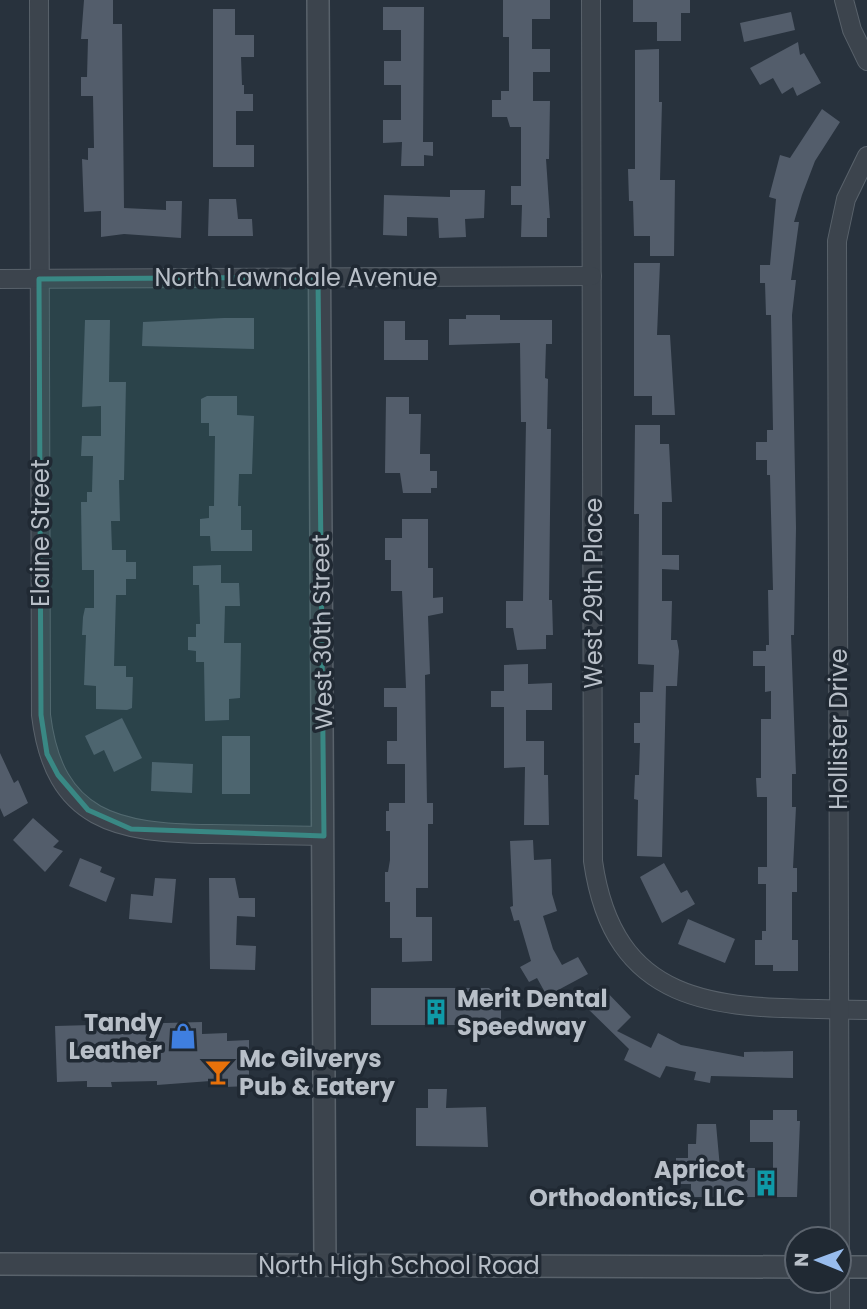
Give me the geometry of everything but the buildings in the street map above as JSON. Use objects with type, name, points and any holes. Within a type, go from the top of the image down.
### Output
[{"type":"street","name":"Elaine Street","points":[[39,0],[41,715],[45,747],[61,782],[82,805],[102,818],[131,829],[154,833],[324,835]]},
{"type":"street","name":"West 30th Street","points":[[318,0],[325,1264]]},
{"type":"street","name":"West 29th Place","points":[[591,0],[593,861],[606,913],[635,958],[658,978],[707,1001],[738,1006],[867,1010]]},
{"type":"street","points":[[844,0],[852,30],[867,61]]},
{"type":"street","name":"Hollister Drive","points":[[840,1225],[837,241],[846,199],[867,156]]},
{"type":"street","name":"North Lawndale Avenue","points":[[0,279],[592,276]]},
{"type":"street","name":"North High School Road","points":[[0,1264],[783,1267]]},
{"type":"highlighted area","points":[[318,277],[324,836],[131,829],[88,810],[58,775],[47,754],[41,715],[39,279]]},
{"type":"place","name":"Merit Dental Speedway","points":[[436,1012]]},
{"type":"place","name":"Tandy Leather","points":[[183,1036]]},
{"type":"place","name":"Mc Gilverys Pub & Eatery","points":[[218,1072]]},
{"type":"place","name":"Apricot Orthodontics, LLC","points":[[766,1183]]}]
